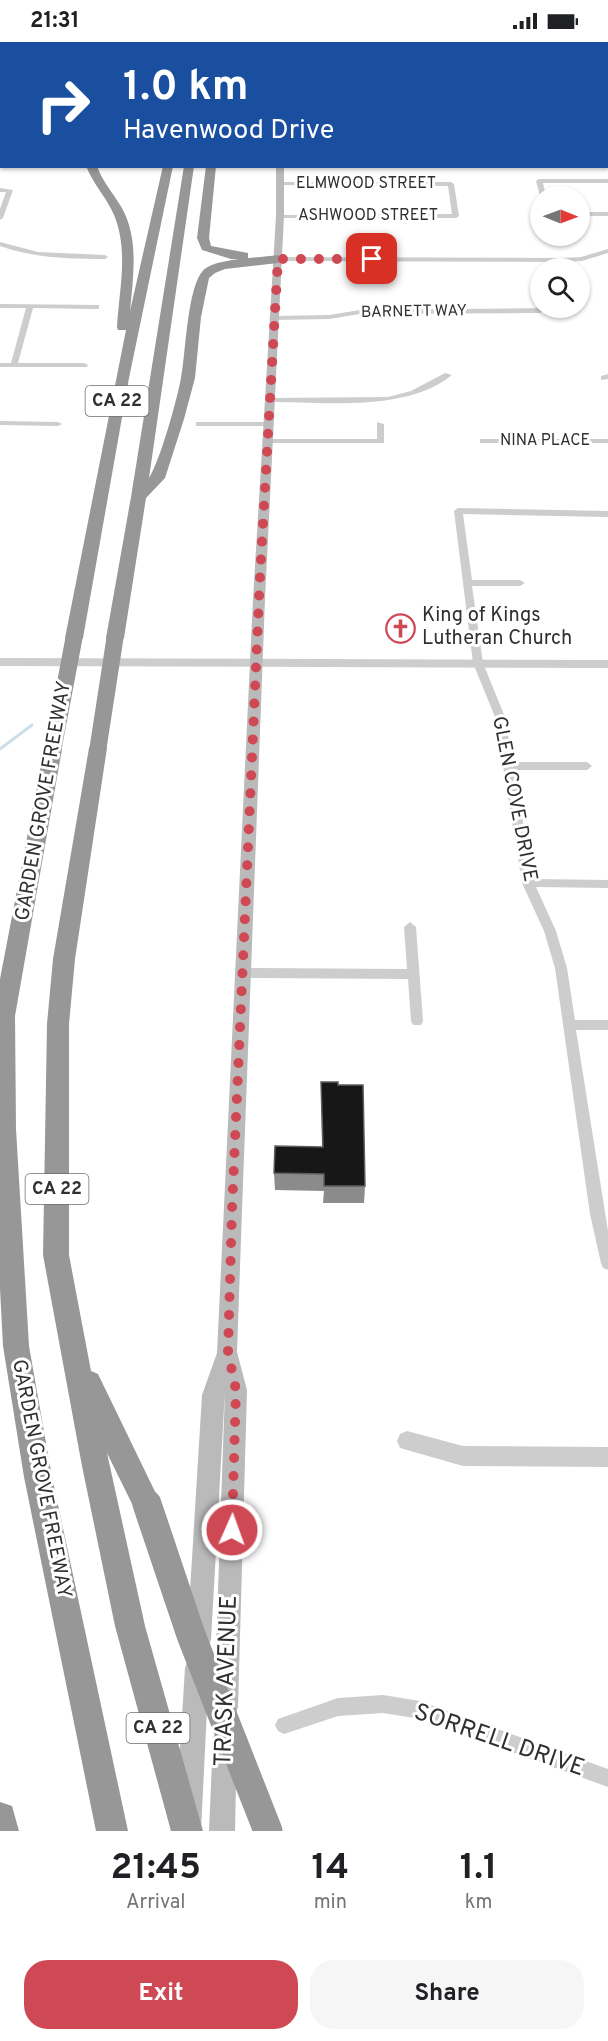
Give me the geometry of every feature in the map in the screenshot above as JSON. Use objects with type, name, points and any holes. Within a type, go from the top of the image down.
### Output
[{"type":"highway","points":[[92,168],[117,209],[126,234],[128,264],[124,295],[122,378]]},
{"type":"highway","name":"GARDEN GROVE FREEWAY","points":[[112,1831],[38,1477],[16,1346],[4,1129],[2,1022],[122,378],[168,168]]},
{"type":"highway","name":"CA 22","points":[[188,1831],[130,1626],[56,1255],[58,1024],[64,959],[139,497],[189,168]]},
{"type":"highway","points":[[211,168],[203,238],[206,248],[231,255],[278,259]]},
{"type":"highway","points":[[139,497],[158,478],[177,419],[188,378],[195,316],[203,277],[211,270],[223,266],[278,259]]},
{"type":"highway","points":[[75,1358],[147,1504],[191,1635],[268,1831]]},
{"type":"highway","points":[[0,1818],[3,1831]]},
{"type":"main road","name":"TRASK AVENUE","points":[[222,1831],[236,1390],[228,1352],[242,974],[273,318],[278,259],[280,168]]},
{"type":"main road","name":"TRASK AVENUE","points":[[188,1831],[213,1395],[228,1352]]},
{"type":"street","points":[[540,186],[538,181],[608,181]]},
{"type":"street","name":"ELMWOOD STREET","points":[[280,184],[451,184],[456,216]]},
{"type":"street","points":[[0,190],[10,190],[0,218]]},
{"type":"street","points":[[590,214],[608,214]]},
{"type":"street","name":"ASHWOOD STREET","points":[[280,216],[456,216]]},
{"type":"street","points":[[0,244],[23,253],[38,255],[105,257]]},
{"type":"street","points":[[278,259],[582,259],[608,251]]},
{"type":"street","points":[[0,306],[96,307]]},
{"type":"street","points":[[14,365],[30,306]]},
{"type":"street","name":"BARNETT WAY","points":[[273,318],[329,317],[360,312],[530,311]]},
{"type":"street","points":[[0,365],[84,365]]},
{"type":"street","points":[[269,400],[388,399],[414,393],[448,375]]},
{"type":"street","points":[[0,423],[58,424]]},
{"type":"street","points":[[199,424],[268,424]]},
{"type":"street","points":[[267,441],[381,441],[380,424]]},
{"type":"street","name":"NINA PLACE","points":[[483,441],[608,441]]},
{"type":"street","name":"GLEN COVE DRIVE","points":[[608,514],[458,511],[478,663],[500,717],[528,883],[557,951],[601,1191],[608,1263]]},
{"type":"street","points":[[468,583],[520,583]]},
{"type":"street","points":[[0,662],[608,664]]},
{"type":"street","points":[[508,766],[587,766]]},
{"type":"street","points":[[528,883],[608,884]]},
{"type":"street","points":[[410,927],[417,1021]]},
{"type":"street","points":[[242,974],[413,974]]},
{"type":"street","points":[[569,1025],[608,1025]]},
{"type":"street","points":[[407,1441],[463,1456],[608,1457]]},
{"type":"street","name":"SORRELL DRIVE","points":[[284,1725],[338,1707],[383,1704],[402,1707],[420,1710],[608,1778]]},
{"type":"building","points":[[321,1082],[363,1085],[365,1186],[324,1186],[324,1174],[274,1173],[275,1146],[323,1147]]},
{"type":"waterway","points":[[0,749],[32,725]]},
{"type":"place","name":"King of Kings Lutheran Church","points":[[401,628]]},
{"type":"route","points":[[232,1530],[236,1390],[228,1352],[232,1209],[249,802],[278,259],[372,259]]}]
